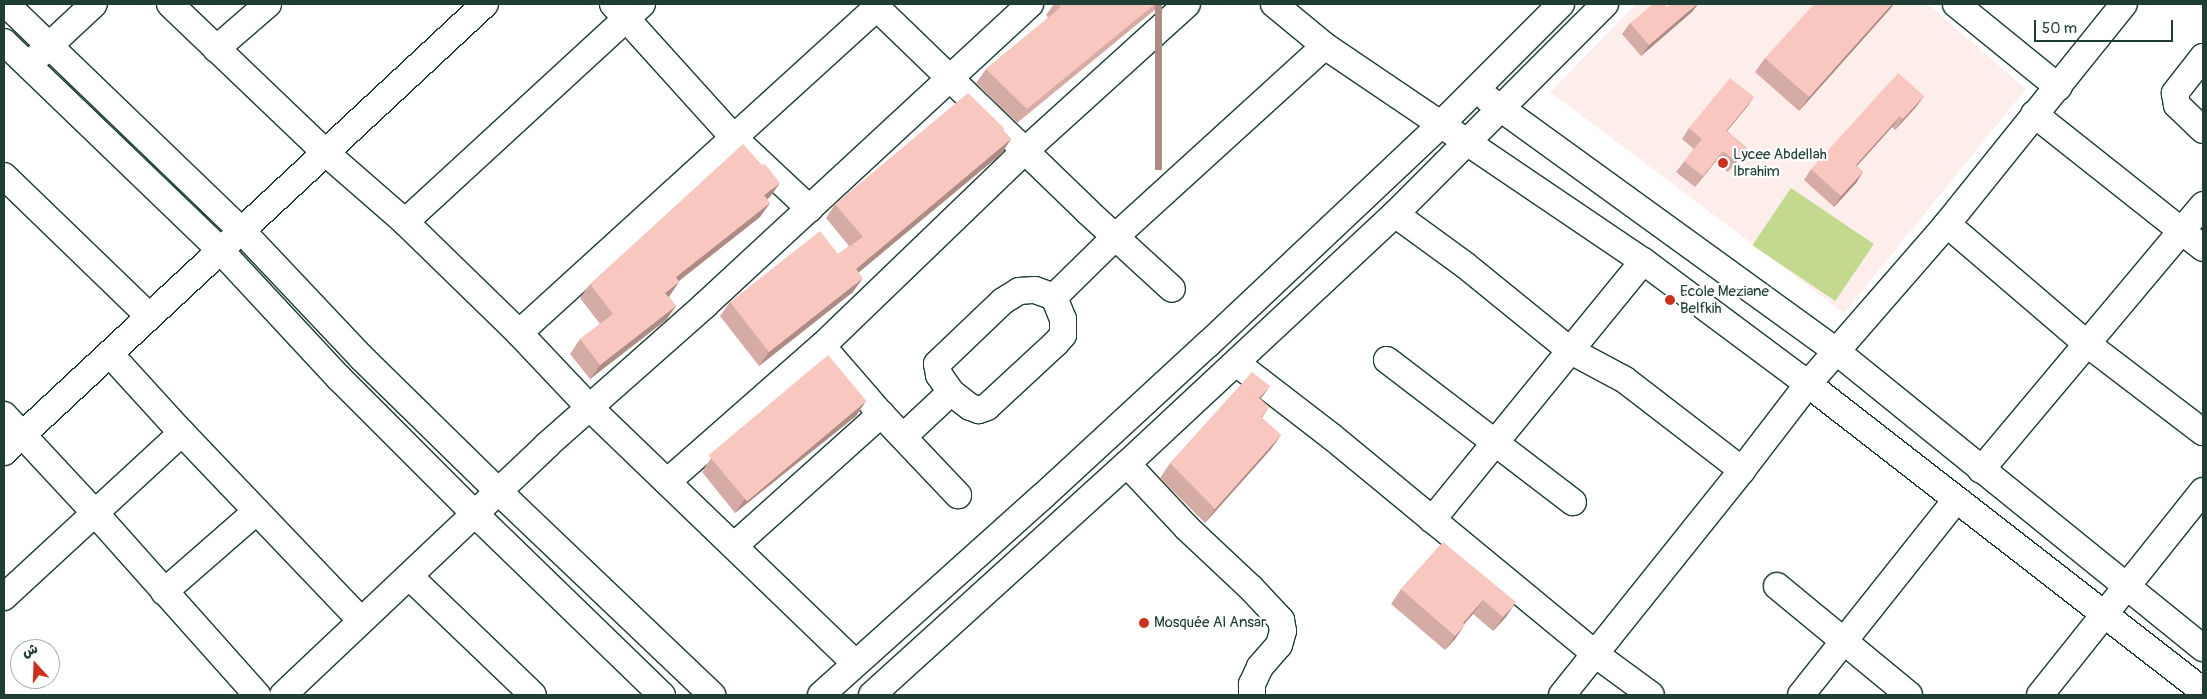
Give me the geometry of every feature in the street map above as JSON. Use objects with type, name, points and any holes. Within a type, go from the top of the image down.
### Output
[{"type":"street","points":[[6,4],[241,230],[362,358],[498,492],[712,695]]},
{"type":"street","points":[[28,66],[94,4]]},
{"type":"street","points":[[170,4],[326,153],[406,222],[519,333],[589,408],[855,663]]},
{"type":"street","points":[[216,49],[268,4]]},
{"type":"street","points":[[13,443],[485,4]]},
{"type":"street","points":[[282,695],[476,515],[498,492],[810,209],[1030,4]]},
{"type":"street","points":[[667,482],[822,346],[1026,150],[1187,4]]},
{"type":"street","points":[[1274,4],[1326,46],[1643,261],[1808,384],[2203,691]]},
{"type":"street","points":[[821,695],[1042,497],[1440,125],[1561,4]]},
{"type":"street","points":[[883,692],[1395,214],[1605,4]]},
{"type":"street","points":[[1956,4],[2058,86]]},
{"type":"street","points":[[1562,695],[1742,470],[1808,384],[1947,224],[2124,4]]},
{"type":"street","points":[[519,333],[875,6],[952,77],[1087,211],[1172,289]]},
{"type":"street","points":[[406,222],[627,8],[734,137],[810,209]]},
{"type":"street","points":[[4,42],[219,250],[339,378],[476,515],[662,695]]},
{"type":"street","points":[[1054,297],[1116,236],[1326,46]]},
{"type":"street","points":[[2203,57],[2176,94],[2177,105],[2203,130]]},
{"type":"street","points":[[1474,91],[1501,108],[1836,350],[1980,470],[2203,648]]},
{"type":"street","points":[[2034,114],[2203,248]]},
{"type":"street","points":[[4,176],[149,316]]},
{"type":"street","points":[[1980,470],[2203,205]]},
{"type":"street","points":[[1395,214],[1465,265],[1571,351],[1606,368],[1644,394],[1742,470]]},
{"type":"street","points":[[1947,224],[2086,343],[2203,432]]},
{"type":"street","points":[[1432,520],[1643,261]]},
{"type":"street","points":[[1036,290],[1054,297],[1063,319],[1062,335],[1009,388],[987,407],[979,410],[970,407],[951,392],[939,375],[937,364],[988,314],[1003,301],[1019,291],[1036,290]]},
{"type":"street","points":[[822,346],[881,414],[904,436],[958,495]]},
{"type":"street","points":[[110,354],[182,433],[361,620]]},
{"type":"street","points":[[1387,360],[1573,502]]},
{"type":"street","points":[[1236,362],[1331,436],[1595,654],[1620,670],[1651,695]]},
{"type":"street","points":[[904,436],[951,392]]},
{"type":"street","points":[[734,546],[881,414]]},
{"type":"street","points":[[4,415],[13,443],[95,513],[256,695]]},
{"type":"street","points":[[4,597],[182,433]]},
{"type":"street","points":[[1127,464],[1187,528],[1251,588],[1281,620],[1283,632],[1278,645],[1260,668],[1252,684],[1252,695]]},
{"type":"street","points":[[2040,695],[2203,492]]},
{"type":"street","points":[[1802,695],[1845,643],[1956,500]]},
{"type":"street","points":[[164,592],[257,511]]},
{"type":"street","points":[[410,577],[531,695]]},
{"type":"street","points":[[1777,586],[1909,695]]},
{"type":"shaded area","points":[[1636,4],[1928,4],[2026,89],[1844,313],[1550,92]]},
{"type":"green space","points":[[1791,188],[1874,244],[1835,301],[1752,245]]},
{"type":"building","points":[[1058,4],[1155,4],[1027,109],[986,69],[1061,7]]},
{"type":"building","points":[[1653,4],[1664,4],[1667,7],[1671,4],[1697,4],[1649,45],[1630,23]]},
{"type":"building","points":[[1814,4],[1892,4],[1809,97],[1765,58]]},
{"type":"building","points":[[1898,73],[1924,96],[1903,119],[1900,116],[1856,165],[1863,172],[1841,196],[1811,169]]},
{"type":"building","points":[[1730,78],[1754,97],[1726,131],[1747,148],[1736,161],[1723,151],[1703,176],[1684,161],[1702,139],[1689,128]]},
{"type":"building","points":[[968,93],[1004,128],[1002,129],[1011,139],[856,269],[863,278],[769,352],[730,302],[820,231],[838,254],[863,237],[835,204]]},
{"type":"building","points":[[743,144],[762,165],[765,164],[780,183],[764,195],[770,203],[676,277],[679,282],[665,293],[676,306],[600,365],[580,339],[613,314],[590,284]]},
{"type":"building","points":[[828,355],[867,401],[747,501],[708,455]]},
{"type":"building","points":[[1252,372],[1270,386],[1259,398],[1269,407],[1261,417],[1281,435],[1215,509],[1170,463]]},
{"type":"building","points":[[1443,542],[1516,602],[1503,617],[1483,600],[1463,623],[1465,625],[1455,636],[1401,589]]},
{"type":"place","name":"Lycee Abdellah Ibrahim","points":[[1723,163]]},
{"type":"place","name":"Ecole Meziane Belfkih","points":[[1670,300]]},
{"type":"place","name":"Mosquée Al Ansar","points":[[1144,623]]}]
